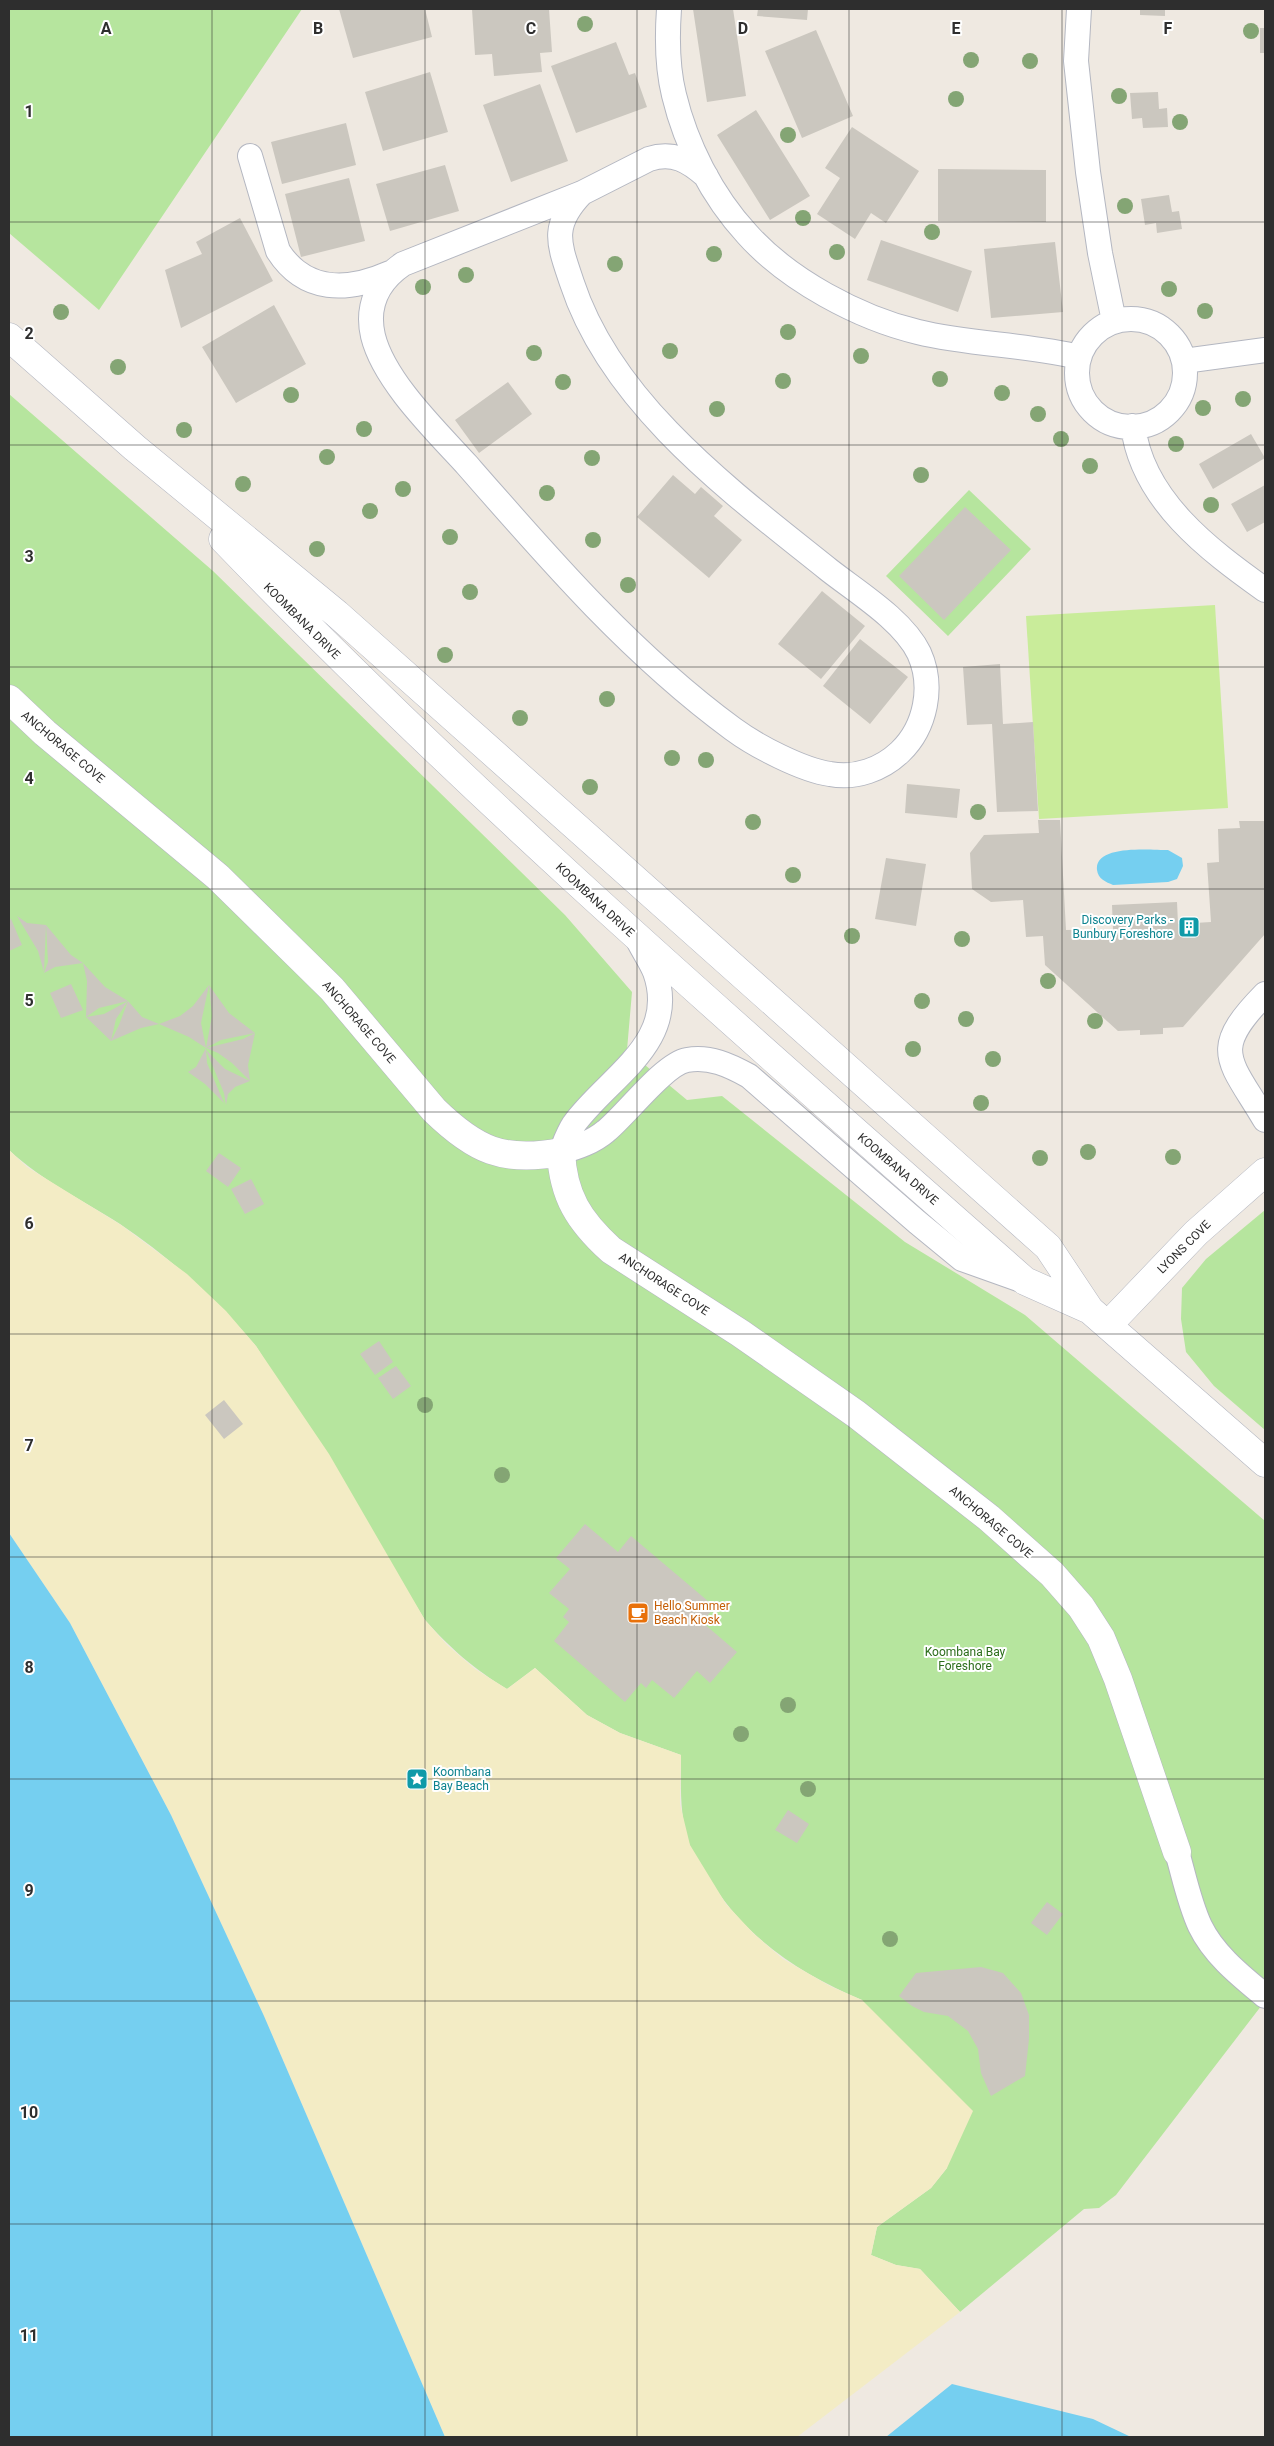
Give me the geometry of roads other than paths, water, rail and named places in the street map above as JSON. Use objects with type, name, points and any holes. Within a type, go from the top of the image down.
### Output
[{"type":"main road","name":"KOOMBANA DRIVE","points":[[9,337],[135,448],[337,614],[1048,1247],[1099,1317],[1265,1463]]},
{"type":"main road","name":"KOOMBANA DRIVE","points":[[135,448],[319,640],[637,939],[1025,1281],[1099,1317]]},
{"type":"main road","name":"ANCHORAGE COVE","points":[[9,699],[45,733],[218,877],[332,989],[434,1110],[452,1128],[489,1151],[533,1155],[561,1152],[562,1175],[580,1216],[594,1234],[611,1250],[740,1333],[856,1414],[989,1518],[1052,1574],[1081,1607],[1101,1638],[1118,1679],[1177,1852]]},
{"type":"main road","name":"LYONS COVE","points":[[1099,1317],[1265,1172]]},
{"type":"lane","points":[[669,9],[667,40],[673,94],[685,133],[706,176],[719,197],[747,235],[781,265],[827,296],[872,316],[918,332],[1079,357]]},
{"type":"lane","points":[[1079,9],[1076,61],[1088,172],[1100,253],[1114,321]]},
{"type":"lane","points":[[250,156],[278,251],[287,264],[300,276],[312,281],[345,286],[370,282],[390,273],[403,264],[582,193],[649,159],[661,155],[679,157],[694,165],[706,176]]},
{"type":"lane","points":[[390,273],[379,287],[370,312],[374,342],[388,370],[418,410],[545,555],[618,629],[678,685],[736,731],[782,757],[830,774],[850,775],[870,771],[888,763],[904,749],[915,733],[924,714],[927,695],[925,673],[919,653],[906,634],[884,614],[753,509],[697,459],[652,414],[613,366],[590,329],[574,290],[559,244],[559,230],[563,217],[569,206],[582,193]]},
{"type":"lane","points":[[1132,318],[1149,321],[1165,330],[1177,344],[1184,361],[1185,378],[1180,396],[1170,411],[1155,421],[1132,426],[1120,425],[1103,419],[1089,407],[1080,392],[1077,375],[1079,357],[1086,341],[1098,328],[1114,321],[1132,318]]},
{"type":"lane","points":[[1184,361],[1265,350]]},
{"type":"lane","points":[[1132,426],[1134,440],[1142,464],[1172,511],[1230,565],[1265,590]]},
{"type":"lane","points":[[561,1152],[575,1123],[643,1050],[659,1015],[660,998],[655,972],[637,939]]},
{"type":"lane","points":[[1265,994],[1235,1027],[1229,1053],[1232,1064],[1265,1120]]},
{"type":"lane","points":[[561,1152],[582,1146],[607,1131],[667,1071],[685,1060],[707,1059],[728,1065],[749,1076],[962,1259],[1025,1281]]},
{"type":"lane","points":[[1177,1852],[1190,1900],[1200,1927],[1214,1948],[1230,1966],[1265,1996]]},
{"type":"water","points":[[1137,849],[1168,850],[1182,858],[1183,866],[1177,879],[1168,882],[1113,885],[1103,880],[1097,870],[1098,862],[1104,856],[1114,852]]},
{"type":"water","points":[[9,1533],[70,1623],[171,1815],[264,2016],[445,2437],[9,2437]]},
{"type":"water","points":[[952,2384],[1093,2419],[1131,2437],[886,2437]]},
{"type":"place","name":"Discovery Parks - Bunbury Foreshore","points":[[1189,927]]},
{"type":"place","name":"Hello Summer Beach Kiosk","points":[[638,1613]]},
{"type":"place","name":"Koombana Bay Beach","points":[[417,1779]]},
{"type":"park label","name":"Koombana Bay Foreshore","points":[[965,1659]]}]
